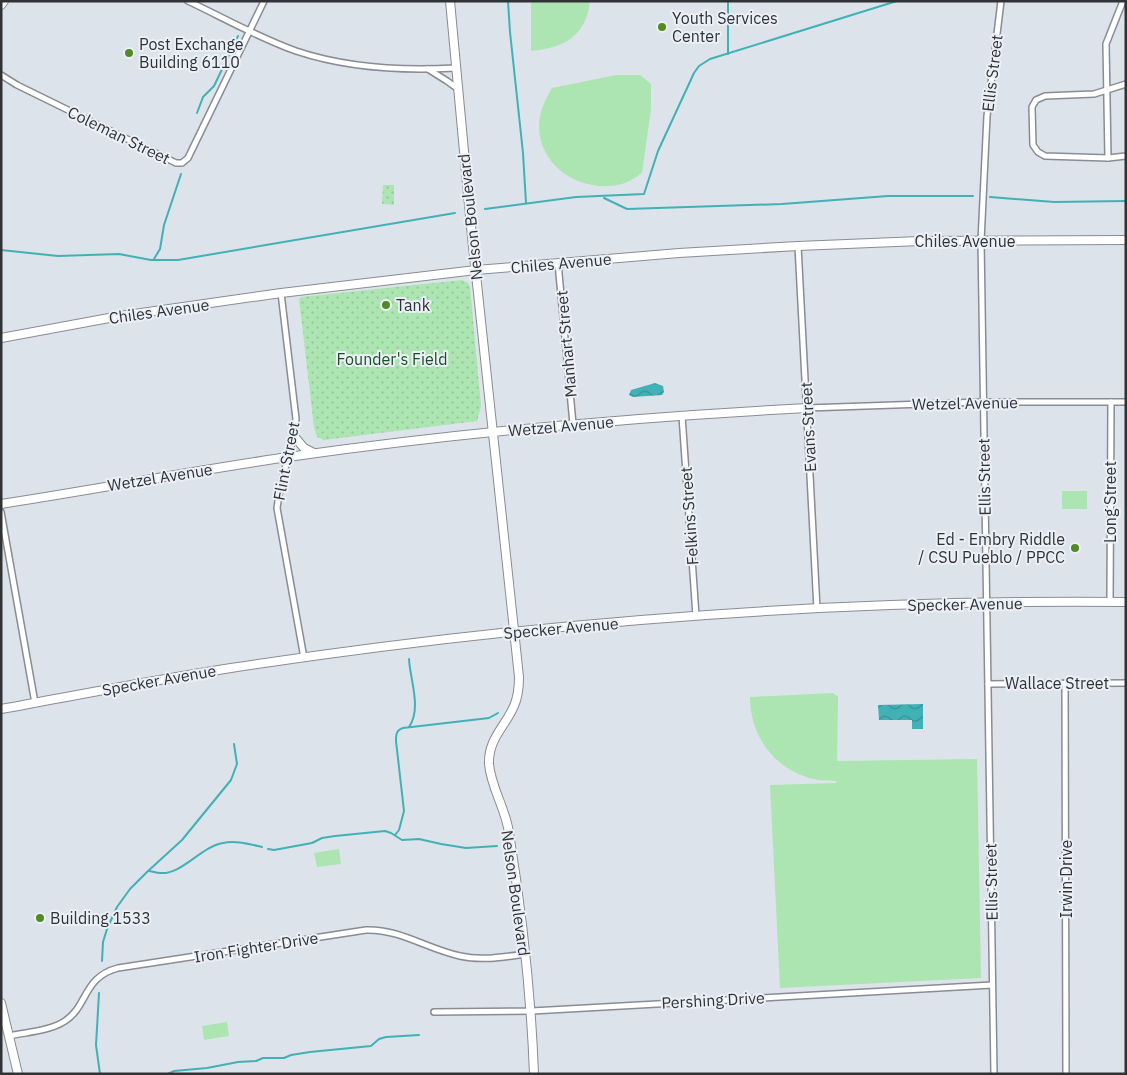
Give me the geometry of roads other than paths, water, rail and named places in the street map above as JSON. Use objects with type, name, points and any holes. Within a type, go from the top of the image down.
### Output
[{"type":"street","points":[[1,5],[4,1]]},
{"type":"street","points":[[188,1],[296,51],[383,68],[455,68]]},
{"type":"street","name":"Coleman Street","points":[[1,75],[17,85],[176,163],[182,163],[188,158],[264,1]]},
{"type":"street","name":"Nelson Boulevard","points":[[450,1],[455,68],[492,432],[519,676],[518,694],[511,712],[493,741],[489,764],[491,777],[509,830],[532,1011],[534,1074]]},
{"type":"street","name":"Ellis Street","points":[[994,1074],[982,402],[981,241],[986,116],[1001,1]]},
{"type":"street","points":[[1108,158],[1106,44],[1123,1]]},
{"type":"street","points":[[428,69],[447,80],[458,90]]},
{"type":"street","points":[[1126,84],[1094,94],[1045,96],[1036,100],[1032,107],[1033,145],[1038,152],[1045,156],[1108,158],[1126,156]]},
{"type":"street","name":"Chiles Avenue","points":[[1,338],[120,316],[281,293],[476,270],[798,246],[920,241],[1126,240]]},
{"type":"street","name":"Evans Street","points":[[798,246],[817,609]]},
{"type":"street","name":"Manhart Street","points":[[558,263],[573,424]]},
{"type":"street","name":"Flint Street","points":[[281,293],[296,419],[294,436],[280,488],[277,508],[304,658]]},
{"type":"street","name":"Wetzel Avenue","points":[[1,504],[314,453],[573,424],[807,408],[982,402],[1126,402]]},
{"type":"street","name":"Long Street","points":[[1110,602],[1111,402]]},
{"type":"street","name":"Felkins Street","points":[[682,416],[696,616]]},
{"type":"street","points":[[294,436],[304,448],[314,453]]},
{"type":"street","points":[[1,512],[35,703]]},
{"type":"street","name":"Specker Avenue","points":[[1,709],[176,677],[304,658],[513,632],[696,616],[817,609],[987,603],[1126,602]]},
{"type":"street","name":"Irwin Drive","points":[[1065,683],[1066,1074]]},
{"type":"street","name":"Wallace Street","points":[[988,684],[1126,683]]},
{"type":"street","name":"Iron Fighter Drive","points":[[9,1036],[51,1027],[65,1021],[71,1016],[95,981],[107,972],[118,968],[366,930],[394,933],[462,957],[486,959],[525,954]]},
{"type":"street","name":"Pershing Drive","points":[[434,1012],[532,1011],[992,985]]},
{"type":"street","points":[[1,1003],[18,1074]]},
{"type":"water","points":[[655,383],[663,386],[664,392],[662,395],[633,397],[629,395],[631,390]]},
{"type":"water","points":[[923,704],[923,729],[912,729],[912,720],[879,720],[878,705]]},
{"type":"waterway","points":[[508,1],[526,203]]},
{"type":"waterway","points":[[728,1],[728,54]]},
{"type":"waterway","points":[[485,209],[576,197],[644,194],[658,151],[699,66],[710,59],[897,1]]},
{"type":"waterway","points":[[197,113],[203,97],[214,86],[238,36]]},
{"type":"waterway","points":[[154,259],[160,249],[164,225],[181,174]]},
{"type":"waterway","points":[[604,198],[627,209],[782,204],[888,196],[973,196]]},
{"type":"waterway","points":[[990,197],[1054,202],[1126,201]]},
{"type":"waterway","points":[[1,250],[58,256],[119,254],[151,260],[178,260],[455,213]]},
{"type":"waterway","points":[[409,659],[415,711],[409,727]]},
{"type":"waterway","points":[[395,835],[399,830],[404,811],[396,741],[398,731],[403,728],[489,718],[498,713]]},
{"type":"waterway","points":[[102,961],[103,942],[117,907],[130,889],[182,840],[231,780],[237,764],[234,744]]},
{"type":"waterway","points":[[268,849],[274,850],[312,843],[322,838],[385,831],[402,840],[419,839],[466,848],[497,846]]},
{"type":"waterway","points":[[148,871],[160,873],[176,870],[207,850],[223,843],[237,842],[262,847]]},
{"type":"waterway","points":[[99,993],[96,1045],[100,1074]]},
{"type":"waterway","points":[[168,1074],[174,1071],[256,1061],[263,1058],[284,1058],[310,1052],[371,1046],[379,1039],[386,1037],[419,1035]]},
{"type":"place","name":"Youth Services Center","points":[[662,27]]},
{"type":"place","name":"Post Exchange Building 6110","points":[[129,53]]},
{"type":"place","name":"Tank","points":[[386,305]]},
{"type":"place","name":"Ed - Embry Riddle / CSU Pueblo / PPCC","points":[[1075,548]]},
{"type":"place","name":"Building 1533","points":[[40,918]]},
{"type":"park label","name":"Founder's Field","points":[[392,359]]}]
